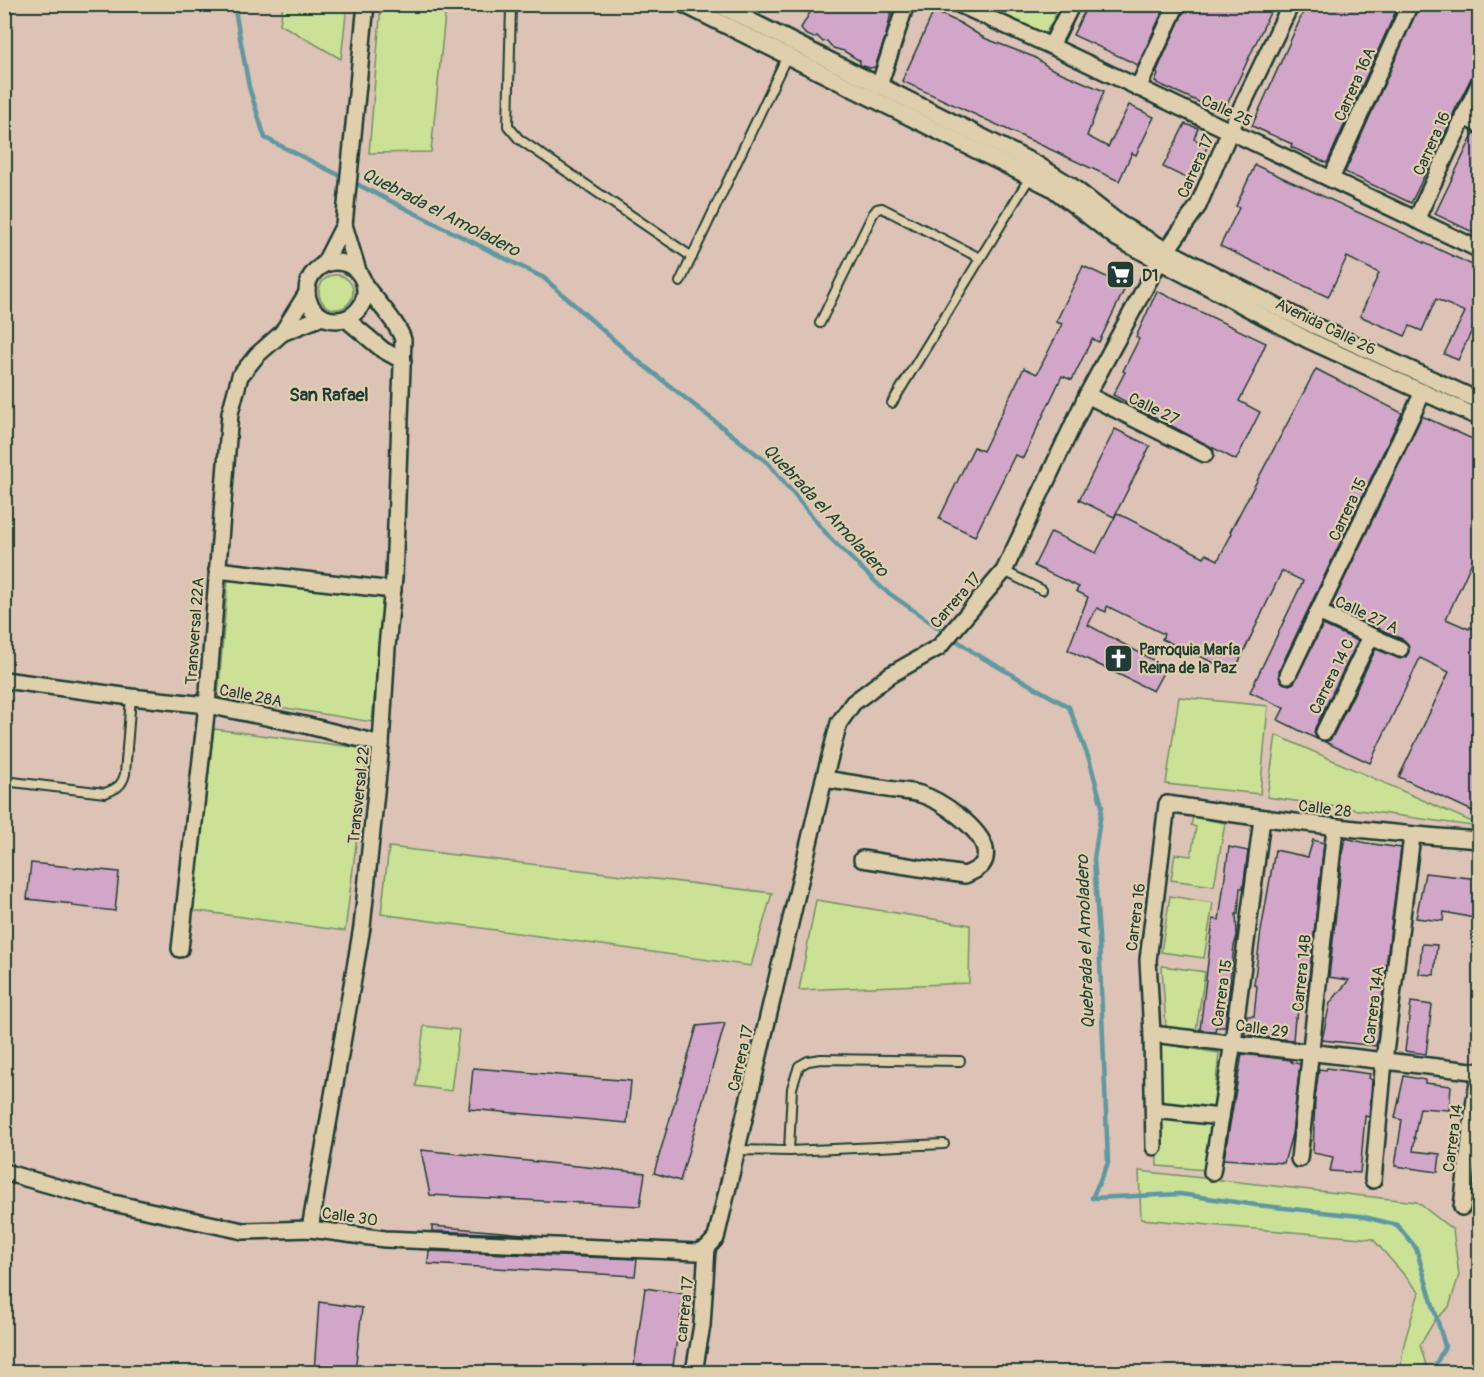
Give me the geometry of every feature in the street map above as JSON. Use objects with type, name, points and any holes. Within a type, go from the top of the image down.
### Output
[{"type":"street","points":[[324,264],[344,225],[366,4]]},
{"type":"street","points":[[683,4],[1052,188],[1118,239],[1164,255]]},
{"type":"street","points":[[717,4],[1036,164],[1070,185],[1164,255]]},
{"type":"street","points":[[879,86],[906,4]]},
{"type":"street","name":"Calle 25","points":[[958,4],[1479,250]]},
{"type":"street","points":[[1051,46],[1072,4]]},
{"type":"street","points":[[1138,88],[1177,4]]},
{"type":"street","name":"Carrera 17","points":[[702,1250],[716,1238],[839,723],[853,703],[890,675],[939,647],[1004,571],[1087,395],[1164,255],[1198,206],[1230,131],[1291,4]]},
{"type":"street","name":"Carrera 16A","points":[[1331,179],[1410,4]]},
{"type":"street","name":"Carrera 16","points":[[1416,220],[1479,82]]},
{"type":"street","points":[[1463,116],[1479,124]]},
{"type":"street","points":[[344,225],[358,271]]},
{"type":"street","name":"Avenida Calle 26","points":[[1164,255],[1308,340],[1479,418]]},
{"type":"street","name":"Avenida Calle 26","points":[[1164,255],[1479,401]]},
{"type":"street","points":[[342,262],[358,271],[366,287],[362,306],[355,314],[338,321],[322,317],[314,311],[307,293],[311,276],[317,269],[324,264],[342,262]]},
{"type":"street","name":"Transversal 22","points":[[310,1229],[362,927],[381,744],[393,590],[403,361],[402,334],[366,287]]},
{"type":"street","points":[[282,333],[307,293]]},
{"type":"street","points":[[282,333],[322,317]]},
{"type":"street","points":[[346,319],[383,350],[403,361]]},
{"type":"street","name":"Transversal 22A","points":[[180,949],[207,705],[230,413],[240,376],[257,355],[282,333]]},
{"type":"street","name":"Carrera 15","points":[[1288,675],[1423,392]]},
{"type":"street","name":"Calle 27","points":[[1087,395],[1205,454]]},
{"type":"street","points":[[217,570],[393,590]]},
{"type":"street","name":"Calle 27 A","points":[[1318,612],[1400,650]]},
{"type":"street","name":"Carrera 14 C","points":[[1324,732],[1371,636]]},
{"type":"street","name":"Calle 28A","points":[[4,680],[207,705],[305,725],[381,744]]},
{"type":"street","points":[[824,779],[920,794],[962,819],[983,843],[986,856],[982,866],[965,875],[862,859]]},
{"type":"street","name":"Carrera 16","points":[[1152,1034],[1148,960],[1167,804]]},
{"type":"street","name":"Calle 28","points":[[1167,804],[1335,828],[1479,840]]},
{"type":"street","name":"Carrera 15","points":[[1212,1172],[1233,1042],[1262,819]]},
{"type":"street","name":"Carrera 14B","points":[[1299,1159],[1335,828]]},
{"type":"street","name":"Carrera 14A","points":[[1373,1180],[1384,1060],[1412,836]]},
{"type":"street","points":[[1152,1034],[1154,1148]]},
{"type":"street","name":"Calle 29","points":[[1152,1034],[1479,1073]]},
{"type":"street","name":"Carrera 14","points":[[1462,1207],[1479,1073]]},
{"type":"street","points":[[1154,1110],[1221,1117]]},
{"type":"street","name":"Calle 30","points":[[4,1172],[113,1203],[243,1231],[310,1229],[386,1239],[702,1250]]},
{"type":"street","name":"carrera 17","points":[[694,1372],[702,1324],[702,1250]]},
{"type":"lane","points":[[511,7],[508,126],[519,139],[692,257]]},
{"type":"lane","points":[[680,282],[787,56]]},
{"type":"lane","points":[[892,403],[1030,177]]},
{"type":"lane","points":[[820,323],[877,209],[882,208],[980,258]]},
{"type":"lane","points":[[1004,571],[1042,590]]},
{"type":"lane","points":[[4,781],[105,793],[117,788],[123,782],[125,774],[130,697]]},
{"type":"lane","points":[[789,1151],[792,1088],[799,1066],[808,1061],[821,1059],[960,1061]]},
{"type":"lane","points":[[737,1150],[789,1151],[944,1144]]},
{"type":"green space","points":[[283,5],[347,5],[341,59],[280,24]]},
{"type":"green space","points":[[381,5],[446,5],[431,152],[369,153]]},
{"type":"green space","points":[[979,5],[1061,5],[1043,38]]},
{"type":"green space","points":[[336,275],[348,280],[353,292],[348,304],[336,309],[324,304],[319,292],[324,280]]},
{"type":"green space","points":[[228,579],[383,598],[372,722],[218,697]]},
{"type":"green space","points":[[1179,697],[1268,706],[1260,794],[1166,784]]},
{"type":"green space","points":[[214,729],[368,749],[345,931],[191,910]]},
{"type":"green space","points":[[1276,735],[1479,825],[1479,827],[1267,797]]},
{"type":"green space","points":[[1193,817],[1225,823],[1214,886],[1171,880],[1175,854],[1191,856],[1196,827],[1191,825]]},
{"type":"green space","points":[[389,847],[772,893],[751,966],[381,914]]},
{"type":"green space","points":[[1170,896],[1213,903],[1204,958],[1161,952]]},
{"type":"green space","points":[[816,900],[970,925],[969,983],[799,990]]},
{"type":"green space","points":[[1162,966],[1205,972],[1196,1031],[1166,1028]]},
{"type":"green space","points":[[424,1026],[459,1030],[451,1091],[416,1086]]},
{"type":"green space","points":[[1157,1043],[1219,1053],[1213,1109],[1157,1106]]},
{"type":"green space","points":[[1156,1114],[1214,1119],[1207,1170],[1157,1166]]},
{"type":"green space","points":[[1139,1171],[1417,1202],[1453,1230],[1459,1275],[1449,1307],[1435,1320],[1420,1345],[1426,1365],[1425,1372],[1400,1372],[1404,1344],[1419,1292],[1373,1239],[1141,1219]]},
{"type":"building","points":[[815,4],[893,4],[875,67],[860,65],[860,61],[844,51],[833,48],[827,41],[823,42],[817,36],[814,38],[805,34],[801,28]]},
{"type":"building","points":[[1088,4],[1166,4],[1138,65],[1073,35]]},
{"type":"building","points":[[1187,4],[1274,4],[1223,113],[1155,82],[1158,74],[1156,73]]},
{"type":"building","points":[[1307,4],[1399,4],[1327,163],[1252,126]]},
{"type":"building","points":[[1420,4],[1479,4],[1479,62],[1411,203],[1345,172]]},
{"type":"building","points":[[934,11],[984,38],[1034,57],[1050,68],[1104,91],[1087,136],[1108,147],[1129,105],[1154,117],[1136,155],[1132,153],[1119,181],[902,81]]},
{"type":"building","points":[[1185,124],[1198,128],[1194,139],[1208,145],[1192,181],[1163,167]]},
{"type":"building","points":[[1474,133],[1479,135],[1479,235],[1435,214]]},
{"type":"building","points":[[1255,165],[1479,268],[1479,315],[1458,360],[1444,354],[1465,312],[1436,299],[1422,331],[1410,326],[1405,336],[1360,316],[1379,273],[1347,257],[1328,297],[1220,246],[1239,208],[1236,206]]},
{"type":"building","points":[[1083,266],[1126,286],[1099,342],[1092,339],[1072,380],[1062,376],[1023,458],[1015,455],[975,536],[939,519],[974,447],[983,451],[1024,368],[1037,374],[1062,324],[1056,322]]},
{"type":"building","points":[[1157,291],[1266,343],[1239,401],[1260,412],[1236,460],[1113,395],[1139,339],[1136,337]]},
{"type":"building","points":[[1316,369],[1402,413],[1279,671],[1280,680],[1283,683],[1289,685],[1294,683],[1323,625],[1358,641],[1315,728],[1314,733],[1317,739],[1278,720],[1284,708],[1250,692],[1303,581],[1282,571],[1234,672],[1162,639],[1164,634],[1107,606],[1106,612],[1097,608],[1088,625],[1166,667],[1153,691],[1068,650],[1088,597],[1076,591],[1079,587],[1034,566],[1051,532],[1096,553],[1117,513],[1204,557],[1206,554],[1218,560],[1232,533],[1230,532]]},
{"type":"building","points":[[1422,416],[1479,442],[1479,546],[1446,619],[1479,631],[1479,814],[1399,777],[1449,672],[1420,658],[1370,763],[1325,742],[1333,736],[1376,649],[1400,659],[1406,657],[1409,652],[1408,644],[1404,640],[1331,607]]},
{"type":"building","points":[[1115,429],[1150,446],[1114,517],[1079,500]]},
{"type":"building","points":[[1345,838],[1401,848],[1376,1046],[1322,1040],[1330,1003],[1349,980],[1329,977]]},
{"type":"building","points":[[1313,840],[1324,843],[1307,996],[1300,996],[1293,1040],[1245,1035],[1247,1016],[1254,1016],[1257,986],[1254,985],[1275,850],[1308,857]]},
{"type":"building","points":[[1229,847],[1248,851],[1243,888],[1240,888],[1238,914],[1236,914],[1237,936],[1225,1027],[1216,1027],[1215,1031],[1200,1030],[1213,919],[1219,920]]},
{"type":"building","points":[[31,863],[119,872],[115,911],[27,899]]},
{"type":"building","points":[[1425,873],[1479,879],[1479,919],[1444,912],[1443,921],[1416,918]]},
{"type":"building","points":[[1422,944],[1437,945],[1434,975],[1419,974]]},
{"type":"building","points":[[1411,1002],[1432,1005],[1426,1054],[1405,1051]]},
{"type":"building","points":[[725,1023],[680,1181],[654,1173],[697,1026]]},
{"type":"building","points":[[1242,1054],[1291,1060],[1291,1062],[1300,1064],[1292,1134],[1284,1163],[1224,1159]]},
{"type":"building","points":[[473,1068],[631,1081],[627,1123],[469,1109]]},
{"type":"building","points":[[1327,1068],[1370,1074],[1369,1078],[1372,1080],[1369,1117],[1365,1116],[1360,1173],[1330,1171],[1333,1157],[1313,1153],[1315,1098],[1319,1069],[1326,1070]]},
{"type":"building","points":[[1404,1076],[1425,1080],[1425,1083],[1451,1086],[1449,1110],[1420,1108],[1414,1138],[1413,1151],[1440,1154],[1438,1172],[1395,1166],[1402,1120],[1395,1118]]},
{"type":"building","points":[[421,1150],[645,1173],[640,1206],[430,1195]]},
{"type":"building","points":[[432,1226],[536,1235],[432,1231]]},
{"type":"building","points":[[429,1251],[637,1259],[635,1276],[428,1264]]},
{"type":"building","points":[[645,1288],[684,1294],[672,1372],[633,1372]]},
{"type":"building","points":[[319,1302],[362,1308],[355,1372],[314,1372]]},
{"type":"waterway","name":"Quebrada el Amoladero","points":[[226,4],[235,10],[249,87],[265,138],[544,278],[633,357],[768,463],[830,538],[883,589],[976,654],[1069,707],[1090,762],[1102,806],[1094,859],[1108,1163],[1092,1198],[1180,1194],[1360,1216],[1397,1225],[1416,1248],[1445,1346],[1432,1372]]},
{"type":"place","name":"D1","points":[[1121,275]]},
{"type":"place","name":"Parroquia María Reina de la Paz","points":[[1118,658]]},
{"type":"district","name":"San Rafael","points":[[329,395]]}]
